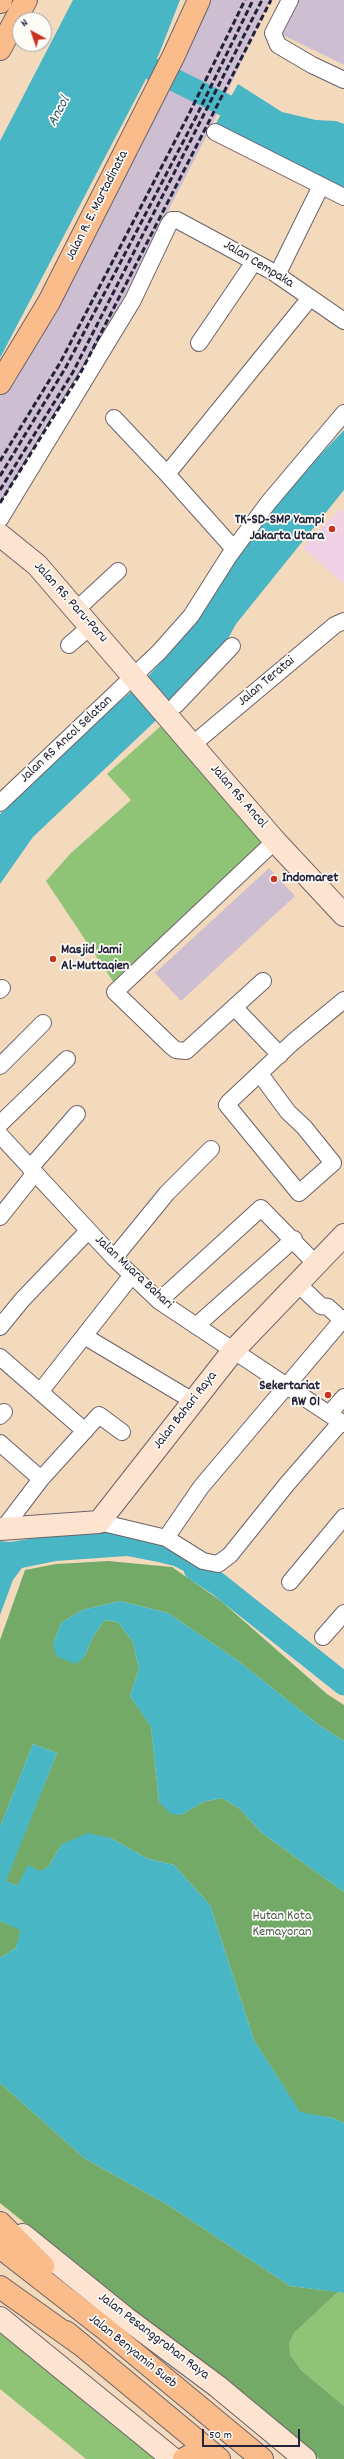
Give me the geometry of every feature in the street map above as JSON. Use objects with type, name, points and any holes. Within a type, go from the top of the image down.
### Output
[{"type":"main road","points":[[0,49],[26,0]]},
{"type":"main road","name":"Jalan R. E. Martadinata","points":[[185,0],[187,24]]},
{"type":"main road","name":"Jalan R. E. Martadinata","points":[[0,383],[49,302],[174,55],[199,0]]},
{"type":"main road","points":[[0,2223],[104,2328]]},
{"type":"main road","name":"Jalan Benyamin Sueb","points":[[0,2247],[104,2328],[262,2459]]},
{"type":"main road","name":"Jalan Benyamin Sueb","points":[[0,2275],[80,2344],[212,2453]]},
{"type":"main road","points":[[0,2287],[80,2344]]},
{"type":"main road","points":[[184,2459],[212,2453]]},
{"type":"street","points":[[290,0],[273,33],[278,45],[312,65],[344,80]]},
{"type":"street","points":[[214,132],[344,197]]},
{"type":"street","points":[[277,276],[321,186]]},
{"type":"street","name":"Jalan Cempaka","points":[[0,519],[133,300],[172,220],[177,220],[254,262],[344,321]]},
{"type":"street","points":[[199,343],[254,262]]},
{"type":"street","points":[[167,474],[310,298]]},
{"type":"street","name":"Jalan RS Ancol Selatan","points":[[0,803],[137,679],[190,616],[234,549],[268,503],[344,412]]},
{"type":"street","points":[[114,418],[167,474],[234,549]]},
{"type":"street","name":"Jalan RS. Paru-Paru","points":[[0,536],[37,565],[137,679]]},
{"type":"street","points":[[76,610],[118,571]]},
{"type":"street","name":"Jalan Teratai","points":[[192,745],[335,625],[344,621]]},
{"type":"street","points":[[69,645],[91,626]]},
{"type":"street","points":[[171,708],[232,646]]},
{"type":"street","name":"Jalan RS. Ancol","points":[[137,679],[171,708],[192,745],[275,841],[344,915]]},
{"type":"street","points":[[262,981],[190,1048],[180,1050],[176,1050],[150,1028],[115,992],[275,841]]},
{"type":"street","points":[[260,1074],[288,1112],[311,1135],[333,1163],[299,1193],[227,1105],[260,1074],[280,1056],[344,1000]]},
{"type":"street","points":[[234,1007],[280,1056]]},
{"type":"street","points":[[0,1066],[43,1023]]},
{"type":"street","points":[[0,1124],[67,1059]]},
{"type":"street","points":[[0,1217],[33,1170],[77,1114]]},
{"type":"street","name":"Jalan Muara Bahari","points":[[2,1142],[33,1170],[88,1231],[159,1301],[232,1351],[338,1420]]},
{"type":"street","points":[[114,1258],[167,1193],[211,1149]]},
{"type":"street","points":[[159,1301],[260,1209],[264,1209],[316,1264]]},
{"type":"street","points":[[0,1327],[22,1300],[88,1231]]},
{"type":"street","name":"Jalan Bahari Raya","points":[[99,1522],[232,1351],[344,1235]]},
{"type":"street","points":[[196,1326],[294,1239]]},
{"type":"street","points":[[40,1392],[132,1276]]},
{"type":"street","points":[[166,1538],[201,1487],[343,1319],[328,1307],[321,1306],[297,1283]]},
{"type":"street","points":[[84,1336],[193,1401]]},
{"type":"street","points":[[0,1357],[85,1431]]},
{"type":"street","points":[[1,1529],[99,1522],[166,1538],[208,1563],[218,1564],[224,1561],[338,1420],[344,1397]]},
{"type":"street","points":[[1,1529],[41,1480],[99,1415],[122,1432]]},
{"type":"street","points":[[0,1443],[41,1480]]},
{"type":"street","points":[[290,1582],[344,1517]]},
{"type":"street","points":[[323,1636],[344,1612]]},
{"type":"street","name":"Jalan Pesanggrahan Raya","points":[[0,2217],[127,2319],[217,2386],[305,2459]]},
{"type":"street","points":[[0,2318],[173,2459]]},
{"type":"shaded area","points":[[199,0],[270,0],[212,125],[81,381],[0,507],[0,377]]},
{"type":"shaded area","points":[[298,0],[344,0],[344,65],[281,34]]},
{"type":"shaded area","name":"TK-SD-SMP Yampi Jakarta Utara","points":[[341,508],[344,511],[344,584],[303,548]]},
{"type":"shaded area","points":[[269,868],[295,896],[181,1001],[155,973]]},
{"type":"green space","points":[[162,725],[269,843],[114,983],[46,881],[71,853],[131,800],[107,774]]},
{"type":"green space","name":"Hutan Kota Kemayoran","points":[[108,1561],[172,1567],[221,1601],[327,1694],[344,1705],[344,1741],[320,1726],[237,1660],[168,1613],[120,1601],[82,1610],[61,1623],[53,1645],[84,1657],[93,1637],[105,1620],[118,1622],[133,1642],[139,1669],[130,1696],[151,1726],[159,1802],[181,1815],[203,1802],[222,1798],[240,1809],[262,1833],[344,1892],[344,2123],[333,2118],[300,2113],[254,2040],[210,1905],[174,1865],[146,1858],[111,1838],[62,1844],[48,1867],[17,1886],[5,1881],[57,1753],[33,1744],[0,1827],[0,1640],[25,1570],[56,1564]]},
{"type":"green space","points":[[0,1921],[21,1929],[16,1948],[0,1958]]},
{"type":"green space","points":[[0,2083],[84,2158],[168,2205],[290,2286],[338,2292],[294,2333],[289,2344],[290,2355],[301,2370],[344,2406],[344,2459],[319,2459],[0,2203]]},
{"type":"green space","points":[[338,2292],[344,2293],[344,2406],[301,2370],[289,2355],[289,2344],[294,2333]]},
{"type":"green space","points":[[0,2323],[161,2459],[86,2459],[0,2389]]},
{"type":"water","name":"Ancol","points":[[73,0],[180,0],[159,54],[0,358],[0,141],[46,52],[52,52],[52,41]]},
{"type":"water","points":[[238,84],[282,112],[316,120],[336,121],[344,124],[344,191],[215,125]]},
{"type":"water","points":[[344,430],[344,490],[236,624],[223,648],[167,710],[33,837],[0,884],[0,814],[58,753],[143,682],[196,623],[234,562],[280,497]]},
{"type":"water","points":[[80,1531],[112,1532],[170,1548],[198,1566],[228,1578],[214,1592],[192,1575],[174,1566],[158,1562],[127,1556],[56,1561],[22,1568],[13,1580],[0,1615],[0,1541],[10,1542]]},
{"type":"water","points":[[120,1601],[168,1613],[237,1660],[320,1726],[344,1741],[344,1892],[262,1833],[240,1809],[222,1798],[203,1802],[181,1815],[171,1814],[159,1802],[151,1727],[130,1696],[139,1669],[133,1642],[118,1622],[105,1620],[93,1637],[84,1657],[76,1664],[57,1657],[53,1645],[61,1623],[82,1610]]},
{"type":"water","points":[[33,1744],[57,1753],[6,1881],[17,1886],[28,1865],[40,1871],[48,1867],[62,1844],[88,1833],[111,1838],[146,1858],[174,1865],[210,1905],[254,2040],[300,2112],[333,2118],[344,2123],[344,2293],[290,2286],[168,2205],[84,2158],[0,2083],[0,1958],[16,1948],[20,1930],[0,1921],[0,1827]]},
{"type":"waterway","points":[[124,55],[253,119]]},
{"type":"waterway","points":[[195,1569],[218,1584],[344,1684]]},
{"type":"railway","points":[[0,461],[60,363],[189,114],[245,0]]},
{"type":"railway","points":[[0,476],[66,367],[196,117],[253,0]]},
{"type":"railway","points":[[0,490],[73,372],[262,0]]},
{"type":"railway","points":[[0,503],[80,374],[271,0]]},
{"type":"place","name":"TK-SD-SMP Yampi Jakarta Utara","points":[[332,529]]},
{"type":"place","name":"Indomaret","points":[[274,879]]},
{"type":"place","name":"Masjid Jami Al-Muttaqien","points":[[53,959]]},
{"type":"place","name":"Sekertariat RW 01","points":[[328,1395]]}]
